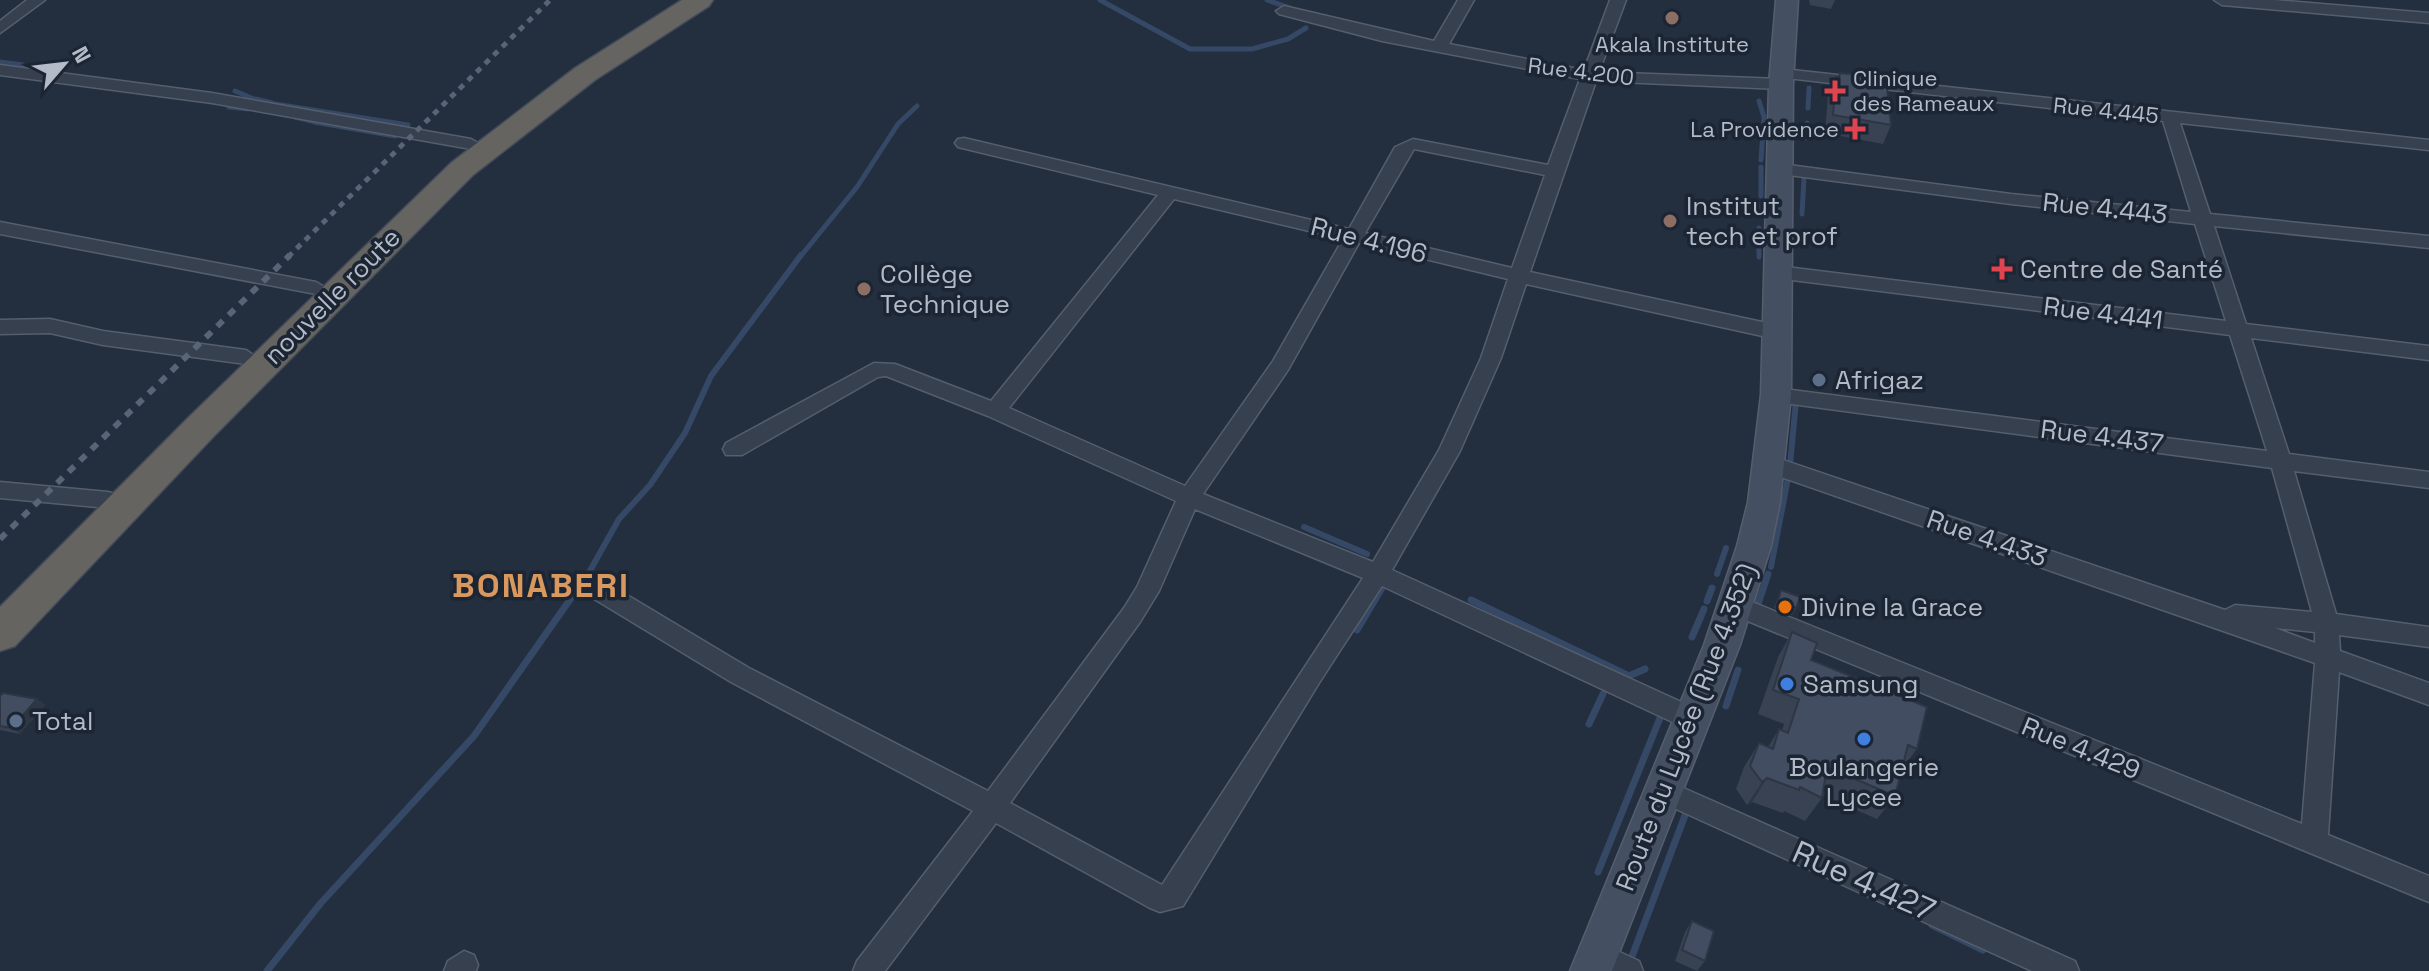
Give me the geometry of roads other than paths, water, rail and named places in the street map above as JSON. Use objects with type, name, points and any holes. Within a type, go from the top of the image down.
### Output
[{"type":"highway","name":"nouvelle route","points":[[0,610],[246,357],[471,144],[666,0]]},
{"type":"highway","name":"nouvelle route","points":[[0,634],[194,434],[462,169],[585,74],[700,0]]},
{"type":"main road","name":"Route du Lycée (Rue 4.352)","points":[[1594,963],[1722,645],[1754,546],[1769,464],[1776,395],[1782,79],[1787,0]]},
{"type":"street","points":[[1439,47],[1466,0]]},
{"type":"street","points":[[594,587],[740,675],[1160,899],[1173,897],[1310,676],[1378,574],[1449,451],[1472,403],[1520,276],[1618,0]]},
{"type":"street","points":[[2222,0],[2429,18]]},
{"type":"street","points":[[0,6],[33,3]]},
{"type":"street","points":[[0,28],[33,3]]},
{"type":"street","name":"Rue 4.200","points":[[1284,11],[1382,36],[1590,76],[1782,79]]},
{"type":"street","points":[[0,70],[212,98],[471,144]]},
{"type":"street","name":"Rue 4.445","points":[[1782,79],[2429,145]]},
{"type":"street","points":[[2170,117],[2280,459],[2327,623],[2328,658],[2314,843]]},
{"type":"street","name":"Rue 4.196","points":[[964,143],[1520,276],[1776,332]]},
{"type":"street","points":[[867,971],[992,807],[1139,603],[1189,497],[1281,365],[1408,144],[1555,172]]},
{"type":"street","name":"Rue 4.443","points":[[1781,169],[2011,199],[2429,242]]},
{"type":"street","points":[[995,411],[1170,192]]},
{"type":"street","points":[[0,228],[316,288]]},
{"type":"street","name":"Rue 4.441","points":[[1777,272],[2429,353]]},
{"type":"street","points":[[0,327],[50,326],[103,338],[246,357]]},
{"type":"street","points":[[734,449],[880,369],[995,411],[1189,497],[1378,574],[1692,719]]},
{"type":"street","name":"Rue 4.437","points":[[1776,395],[2429,480]]},
{"type":"street","name":"Rue 4.433","points":[[1769,464],[2205,613]]},
{"type":"street","points":[[0,490],[108,500]]},
{"type":"street","name":"Rue 4.429","points":[[1734,605],[2429,889]]},
{"type":"street","points":[[2205,613],[2327,623],[2429,637]]},
{"type":"street","points":[[2205,613],[2429,694]]},
{"type":"street","name":"Rue 4.427","points":[[1663,791],[2065,971]]},
{"type":"street","points":[[1594,963],[1629,971]]},
{"type":"waterway","points":[[1100,0],[1190,49],[1252,49],[1288,39],[1306,28]]},
{"type":"waterway","points":[[1267,0],[1290,8]]},
{"type":"waterway","points":[[0,62],[23,65]]},
{"type":"waterway","points":[[1808,108],[1809,88]]},
{"type":"waterway","points":[[235,91],[254,99]]},
{"type":"waterway","points":[[256,99],[272,103]]},
{"type":"waterway","points":[[1759,101],[1764,117],[1761,160]]},
{"type":"waterway","points":[[275,104],[408,125]]},
{"type":"waterway","points":[[800,257],[857,187],[898,124],[917,106]]},
{"type":"waterway","points":[[229,107],[249,109]]},
{"type":"waterway","points":[[295,117],[311,121]]},
{"type":"waterway","points":[[314,122],[395,136]]},
{"type":"waterway","points":[[1806,138],[1807,123]]},
{"type":"waterway","points":[[1761,167],[1761,196]]},
{"type":"waterway","points":[[1802,214],[1804,178]]},
{"type":"waterway","points":[[1760,212],[1761,204]]},
{"type":"waterway","points":[[1759,228],[1759,240]]},
{"type":"waterway","points":[[1759,247],[1759,257]]},
{"type":"waterway","points":[[587,576],[619,519],[650,485],[685,433],[711,376],[801,255]]},
{"type":"waterway","points":[[1790,465],[1796,401]]},
{"type":"waterway","points":[[1771,567],[1788,478]]},
{"type":"waterway","points":[[1304,527],[1367,554]]},
{"type":"waterway","points":[[1717,574],[1726,548]]},
{"type":"waterway","points":[[267,971],[320,904],[474,736],[588,574]]},
{"type":"waterway","points":[[1758,604],[1768,574]]},
{"type":"waterway","points":[[1357,630],[1385,583]]},
{"type":"waterway","points":[[1707,601],[1712,588]]},
{"type":"waterway","points":[[1471,600],[1629,676],[1645,669]]},
{"type":"waterway","points":[[1692,637],[1704,609]]},
{"type":"waterway","points":[[1726,706],[1738,670]]},
{"type":"waterway","points":[[1589,724],[1603,694]]},
{"type":"waterway","points":[[1598,872],[1660,718]]},
{"type":"waterway","points":[[1631,959],[1687,810]]},
{"type":"waterway","points":[[1932,925],[1983,950]]},
{"type":"railway","points":[[288,257],[550,0]]},
{"type":"railway","points":[[0,539],[290,255]]},
{"type":"place","name":"Akala Institute","points":[[1672,18]]},
{"type":"place","name":"Clinique des Rameaux","points":[[1835,91]]},
{"type":"place","name":"La Providence","points":[[1855,129]]},
{"type":"place","name":"Institut tech et prof","points":[[1670,221]]},
{"type":"place","name":"Centre de Santé","points":[[2002,269]]},
{"type":"place","name":"Collège Technique","points":[[864,289]]},
{"type":"place","name":"Afrigaz","points":[[1819,380]]},
{"type":"place","name":"Divine la Grace","points":[[1785,607]]},
{"type":"place","name":"Samsung","points":[[1787,684]]},
{"type":"place","name":"Total","points":[[16,721]]},
{"type":"place","name":"Boulangerie Lycee","points":[[1864,739]]},
{"type":"district","name":"BONABERI","points":[[541,585]]}]
